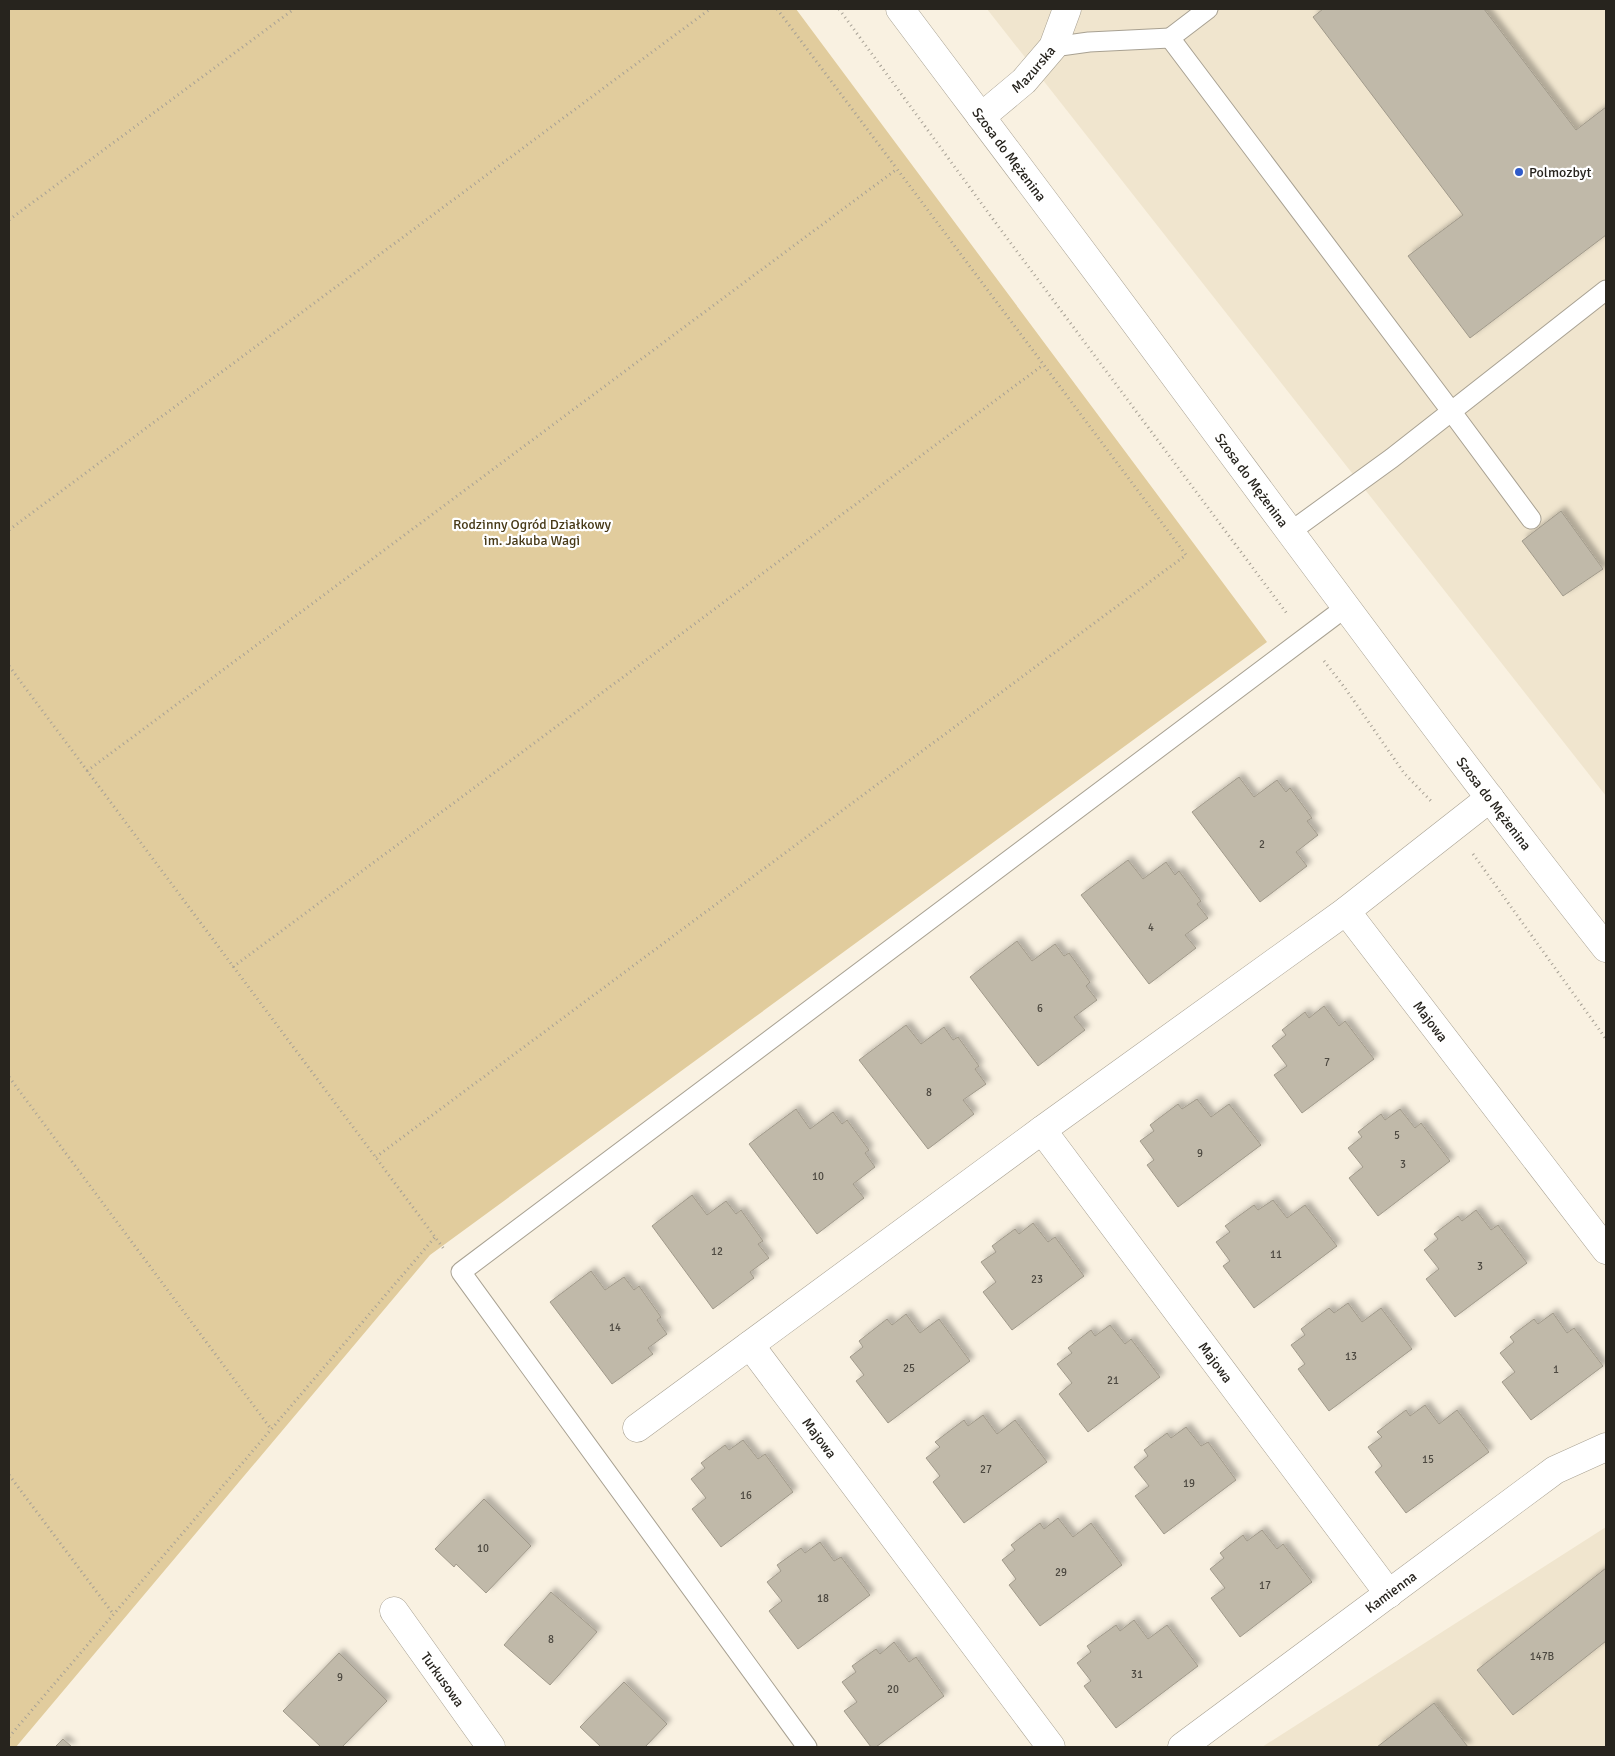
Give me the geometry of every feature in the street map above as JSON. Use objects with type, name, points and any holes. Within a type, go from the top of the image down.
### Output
[{"type":"street","name":"Szosa do Mężenina","points":[[900,9],[1039,192],[1346,607],[1606,948]]},
{"type":"street","name":"Mazurska","points":[[981,117],[1024,81],[1053,48],[1067,9]]},
{"type":"street","points":[[637,1428],[1042,1130],[1346,911],[1453,825],[1490,798]]},
{"type":"street","name":"Majowa","points":[[1346,911],[1606,1250]]},
{"type":"street","name":"Majowa","points":[[1042,1130],[1389,1594]]},
{"type":"street","name":"Majowa","points":[[750,1344],[1051,1747]]},
{"type":"street","name":"Kamienna","points":[[1182,1747],[1555,1470],[1606,1447]]},
{"type":"street","name":"Turkusowa","points":[[394,1611],[491,1747]]},
{"type":"lane","points":[[1053,48],[1089,42],[1170,38],[1208,9]]},
{"type":"lane","points":[[1170,38],[1530,519]]},
{"type":"lane","points":[[1290,532],[1392,458],[1606,290]]},
{"type":"lane","points":[[807,1747],[461,1272],[1346,607]]},
{"type":"path","points":[[9,220],[294,9]]},
{"type":"path","points":[[9,530],[710,9]]},
{"type":"path","points":[[376,1157],[1186,555],[777,9]]},
{"type":"path","points":[[838,9],[992,218],[1345,688],[1404,773],[1453,825],[1606,1039]]},
{"type":"path","points":[[87,771],[897,169]]},
{"type":"path","points":[[233,967],[1043,365]]},
{"type":"path","points":[[9,666],[461,1272]]},
{"type":"path","points":[[9,1077],[272,1430]]},
{"type":"path","points":[[9,1738],[435,1238]]},
{"type":"path","points":[[9,1475],[114,1614]]},
{"type":"shaded area","points":[[987,9],[1606,9],[1606,796]]},
{"type":"shaded area","points":[[1606,1527],[1606,1747],[1262,1747]]},
{"type":"green space","name":"Rodzinny Ogród Działkowy im. Jakuba Wagi","points":[[9,9],[796,9],[1267,642],[430,1255],[16,1747],[9,1747]]},
{"type":"building","name":"Polmozbyt","points":[[1323,9],[1484,9],[1576,130],[1606,107],[1606,235],[1470,338],[1408,256],[1463,215],[1313,17]]},
{"type":"building","points":[[1561,511],[1603,569],[1563,596],[1522,541]]},
{"type":"building","points":[[1239,777],[1254,797],[1277,780],[1286,792],[1290,788],[1312,818],[1307,821],[1318,835],[1296,852],[1307,866],[1260,902],[1192,812]]},
{"type":"building","points":[[1128,860],[1143,879],[1166,862],[1175,875],[1179,871],[1201,901],[1197,904],[1208,918],[1185,935],[1196,948],[1149,984],[1081,895]]},
{"type":"building","points":[[1017,941],[1032,961],[1055,944],[1064,956],[1069,953],[1090,982],[1086,986],[1097,1000],[1074,1017],[1085,1030],[1038,1066],[970,977]]},
{"type":"building","points":[[1324,1006],[1339,1026],[1345,1021],[1374,1059],[1302,1113],[1274,1075],[1287,1066],[1272,1046],[1286,1035],[1282,1030],[1305,1012],[1309,1018]]},
{"type":"building","points":[[906,1025],[921,1044],[944,1027],[953,1040],[958,1037],[979,1066],[975,1069],[986,1084],[963,1100],[974,1114],[928,1149],[859,1060]]},
{"type":"building","points":[[1197,1099],[1211,1117],[1229,1104],[1261,1145],[1178,1207],[1147,1165],[1154,1160],[1140,1141],[1154,1131],[1150,1125],[1178,1104],[1182,1109]]},
{"type":"building","points":[[796,1109],[810,1129],[833,1112],[842,1124],[847,1120],[869,1150],[865,1153],[875,1167],[853,1184],[864,1198],[817,1234],[749,1144]]},
{"type":"building","points":[[1400,1109],[1415,1128],[1421,1123],[1450,1161],[1378,1216],[1349,1178],[1363,1167],[1348,1148],[1362,1137],[1358,1132],[1381,1114],[1385,1120]]},
{"type":"building","points":[[692,1195],[707,1215],[726,1201],[736,1214],[741,1210],[763,1241],[758,1244],[769,1258],[750,1272],[754,1278],[713,1309],[652,1226]]},
{"type":"building","points":[[1273,1200],[1287,1218],[1305,1205],[1337,1246],[1254,1308],[1223,1266],[1230,1261],[1216,1242],[1230,1232],[1225,1226],[1254,1205],[1258,1210]]},
{"type":"building","points":[[1476,1210],[1491,1230],[1498,1225],[1527,1263],[1455,1317],[1426,1279],[1439,1269],[1424,1250],[1438,1239],[1434,1234],[1458,1216],[1462,1221]]},
{"type":"building","points":[[1033,1223],[1048,1242],[1055,1237],[1084,1276],[1012,1330],[983,1292],[996,1282],[981,1262],[996,1252],[992,1246],[1015,1229],[1019,1234]]},
{"type":"building","points":[[591,1271],[605,1290],[624,1277],[634,1290],[639,1286],[661,1317],[657,1320],[667,1334],[648,1348],[653,1354],[612,1384],[550,1302]]},
{"type":"building","points":[[1348,1303],[1362,1322],[1381,1308],[1412,1349],[1329,1411],[1298,1369],[1305,1364],[1291,1345],[1305,1335],[1301,1329],[1329,1308],[1334,1313]]},
{"type":"building","points":[[1553,1313],[1567,1333],[1574,1328],[1603,1366],[1531,1420],[1502,1382],[1515,1372],[1500,1353],[1514,1342],[1510,1337],[1534,1319],[1538,1324]]},
{"type":"building","points":[[906,1314],[920,1333],[939,1319],[970,1361],[888,1423],[856,1381],[864,1375],[850,1357],[863,1347],[859,1341],[887,1319],[892,1325]]},
{"type":"building","points":[[1110,1325],[1125,1344],[1131,1339],[1160,1377],[1088,1432],[1059,1394],[1072,1383],[1057,1364],[1072,1353],[1068,1348],[1091,1330],[1095,1336]]},
{"type":"building","points":[[1425,1405],[1439,1424],[1457,1410],[1489,1452],[1406,1513],[1375,1472],[1382,1466],[1368,1447],[1382,1437],[1377,1432],[1406,1410],[1410,1416]]},
{"type":"building","points":[[983,1415],[997,1434],[1015,1420],[1047,1462],[964,1523],[933,1482],[940,1476],[926,1458],[940,1447],[935,1442],[964,1420],[968,1426]]},
{"type":"building","points":[[1186,1427],[1201,1446],[1208,1442],[1236,1480],[1164,1534],[1135,1496],[1149,1486],[1134,1467],[1148,1456],[1144,1450],[1167,1433],[1171,1438]]},
{"type":"building","points":[[743,1440],[758,1459],[765,1454],[793,1492],[721,1547],[692,1509],[706,1498],[691,1479],[705,1468],[701,1463],[725,1445],[729,1450]]},
{"type":"building","points":[[484,1499],[531,1546],[486,1593],[456,1564],[454,1567],[435,1549]]},
{"type":"building","points":[[1058,1518],[1073,1537],[1091,1523],[1122,1565],[1040,1626],[1009,1585],[1016,1579],[1002,1560],[1015,1550],[1011,1545],[1040,1523],[1044,1529]]},
{"type":"building","points":[[1262,1530],[1277,1549],[1283,1544],[1312,1582],[1240,1637],[1211,1598],[1225,1588],[1210,1569],[1224,1558],[1220,1553],[1243,1535],[1247,1541]]},
{"type":"building","points":[[820,1542],[834,1561],[841,1557],[870,1595],[798,1649],[769,1611],[782,1601],[767,1582],[781,1571],[777,1565],[801,1548],[805,1553]]},
{"type":"building","points":[[1606,1568],[1606,1641],[1513,1715],[1477,1670]]},
{"type":"building","points":[[551,1592],[597,1632],[550,1685],[504,1645]]},
{"type":"building","points":[[1134,1620],[1148,1639],[1167,1625],[1198,1666],[1116,1728],[1084,1686],[1091,1681],[1077,1663],[1091,1652],[1087,1646],[1116,1625],[1120,1631]]},
{"type":"building","points":[[894,1642],[909,1662],[916,1657],[944,1696],[876,1747],[871,1747],[844,1711],[857,1702],[842,1682],[856,1672],[852,1666],[876,1649],[880,1654]]},
{"type":"building","points":[[339,1653],[387,1701],[342,1747],[321,1747],[283,1711]]},
{"type":"building","points":[[624,1682],[667,1724],[645,1747],[601,1747],[580,1727]]},
{"type":"building","points":[[1434,1703],[1468,1747],[1377,1747]]},
{"type":"building","points":[[63,1739],[72,1747],[55,1747]]},
{"type":"place","name":"Polmozbyt","points":[[1519,172]]}]
